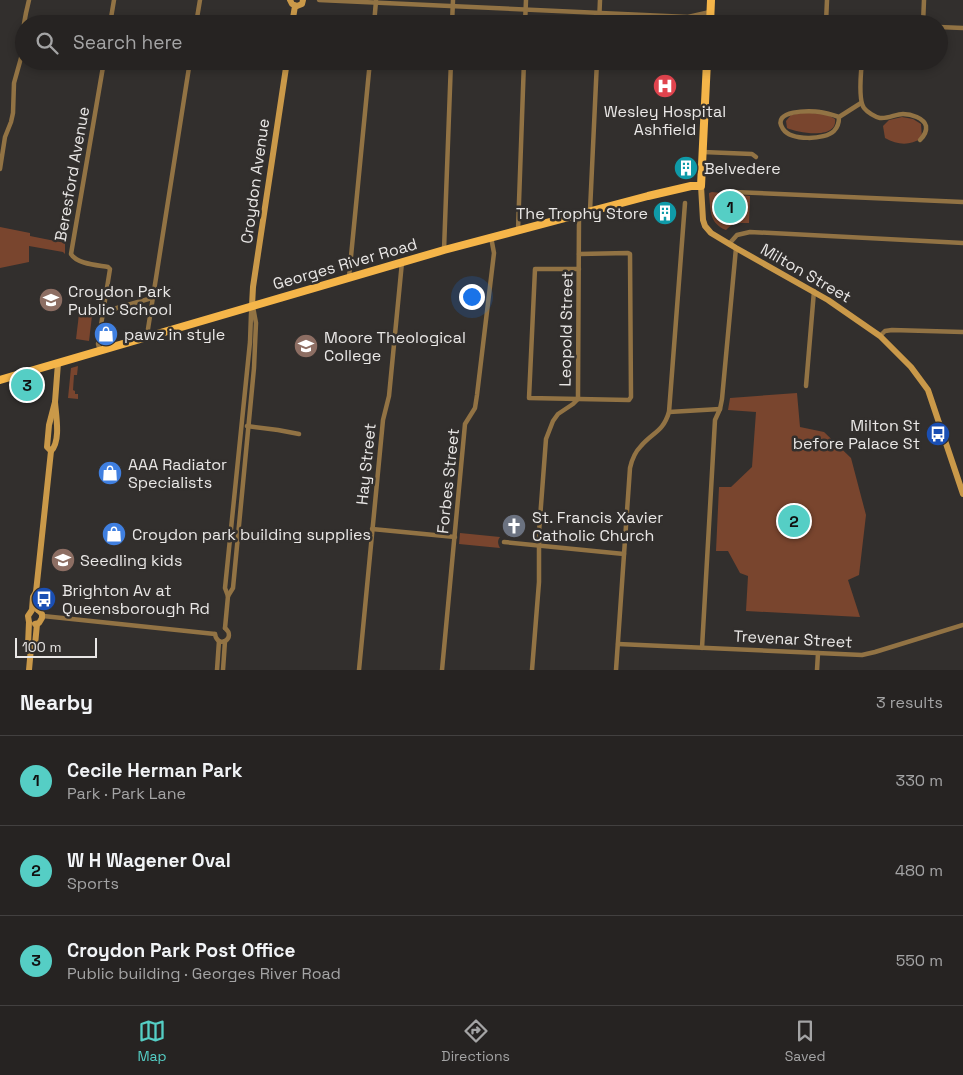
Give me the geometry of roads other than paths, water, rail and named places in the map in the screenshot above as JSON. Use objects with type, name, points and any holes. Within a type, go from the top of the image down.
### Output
[{"type":"main road","points":[[290,0],[295,6]]},
{"type":"main road","points":[[295,6],[300,5],[303,0]]},
{"type":"main road","points":[[709,15],[711,0]]},
{"type":"main road","points":[[294,15],[295,6]]},
{"type":"main road","name":"Croydon Avenue","points":[[252,306],[253,287],[286,70]]},
{"type":"main road","name":"Milton Street","points":[[707,70],[701,186],[702,212],[705,226],[711,233],[732,246],[814,291],[880,336],[911,367],[928,390],[963,494]]},
{"type":"main road","name":"Georges River Road","points":[[0,380],[444,250],[579,214],[692,186],[701,186]]},
{"type":"main road","points":[[31,648],[35,645],[37,624],[42,620],[37,612],[33,597],[36,592],[50,451],[54,448],[57,426],[55,402],[58,363]]},
{"type":"main road","points":[[29,670],[31,648],[28,645],[28,616],[37,612]]},
{"type":"main road","points":[[29,622],[37,624]]},
{"type":"street","points":[[26,15],[29,0]]},
{"type":"street","points":[[112,15],[114,0]]},
{"type":"street","points":[[198,15],[200,0]]},
{"type":"street","points":[[319,0],[377,1],[644,15]]},
{"type":"street","points":[[452,15],[453,0]]},
{"type":"street","points":[[525,15],[526,0]]},
{"type":"street","points":[[600,0],[600,13]]},
{"type":"street","points":[[826,15],[827,0]]},
{"type":"street","points":[[923,15],[924,0]]},
{"type":"street","points":[[375,15],[377,1]]},
{"type":"street","points":[[948,27],[963,28]]},
{"type":"street","points":[[0,169],[5,138],[13,113],[14,83],[18,70]]},
{"type":"street","name":"Beresford Avenue","points":[[100,351],[98,344],[110,269],[77,260],[71,254],[102,70]]},
{"type":"street","points":[[148,337],[152,298],[189,70]]},
{"type":"street","points":[[349,278],[369,70]]},
{"type":"street","points":[[444,250],[451,70]]},
{"type":"street","points":[[518,230],[524,70]]},
{"type":"street","points":[[590,212],[597,70]]},
{"type":"street","points":[[862,70],[861,103],[865,109],[881,118],[903,114],[920,118],[925,123],[926,128],[925,134],[920,140]]},
{"type":"street","points":[[839,117],[818,111],[800,112],[786,115],[781,124],[787,133],[794,136],[824,137],[834,132],[837,128],[839,117],[861,103]]},
{"type":"street","points":[[703,152],[752,154],[756,157]]},
{"type":"street","points":[[733,192],[963,202]]},
{"type":"street","points":[[616,670],[630,468],[637,450],[656,434],[664,424],[669,412],[686,202]]},
{"type":"street","name":"Leopold Street","points":[[532,670],[539,582],[539,545],[546,439],[558,414],[578,399],[579,214]]},
{"type":"street","points":[[702,648],[715,420],[722,399],[732,246],[737,235],[750,232],[963,243]]},
{"type":"street","name":"Forbes Street","points":[[442,670],[465,424],[475,408],[479,384],[494,253],[491,237]]},
{"type":"street","points":[[579,254],[630,254],[631,397],[629,400],[529,398],[535,269],[579,269]]},
{"type":"street","name":"Hay Street","points":[[359,670],[383,420],[389,396],[402,262]]},
{"type":"street","points":[[806,386],[814,291]]},
{"type":"street","points":[[103,312],[152,298]]},
{"type":"street","name":"Croydon Avenue","points":[[228,596],[224,588],[250,342],[250,314],[252,306]]},
{"type":"street","name":"Croydon Avenue","points":[[225,628],[228,596],[233,588],[254,368],[256,324],[252,306]]},
{"type":"street","points":[[880,336],[892,330],[963,332]]},
{"type":"street","points":[[669,412],[720,409]]},
{"type":"street","points":[[241,426],[299,434]]},
{"type":"street","points":[[231,527],[238,528]]},
{"type":"street","points":[[372,529],[454,537]]},
{"type":"street","points":[[504,542],[624,554]]},
{"type":"street","points":[[37,612],[215,634]]},
{"type":"street","name":"Trevenar Street","points":[[618,644],[856,655],[869,654],[963,625]]},
{"type":"street","points":[[215,634],[219,629],[225,628],[229,634],[225,641],[223,670]]},
{"type":"street","points":[[215,634],[219,641],[217,670]]},
{"type":"street","points":[[219,641],[225,641]]},
{"type":"street","points":[[817,670],[818,654]]},
{"type":"place","name":"Wesley Hospital Ashfield","points":[[665,86]]},
{"type":"place","name":"Belvedere","points":[[686,168]]},
{"type":"place","name":"Cecile Herman Park","points":[[730,207]]},
{"type":"place","name":"The Trophy Store","points":[[665,213]]},
{"type":"place","name":"Croydon Park Public School","points":[[51,300]]},
{"type":"place","name":"pawz in style","points":[[106,334]]},
{"type":"place","name":"Moore Theological College","points":[[306,346]]},
{"type":"place","name":"Croydon Park Post Office","points":[[27,385]]},
{"type":"place","name":"Milton St before Palace St","points":[[938,434]]},
{"type":"place","name":"AAA Radiator Specialists","points":[[110,473]]},
{"type":"place","name":"W H Wagener Oval","points":[[794,521]]},
{"type":"place","name":"St. Francis Xavier Catholic Church","points":[[514,526]]},
{"type":"place","name":"Croydon park building supplies","points":[[114,534]]},
{"type":"place","name":"Seedling kids","points":[[63,560]]},
{"type":"place","name":"Brighton Av at Queensborough Rd","points":[[44,599]]}]
